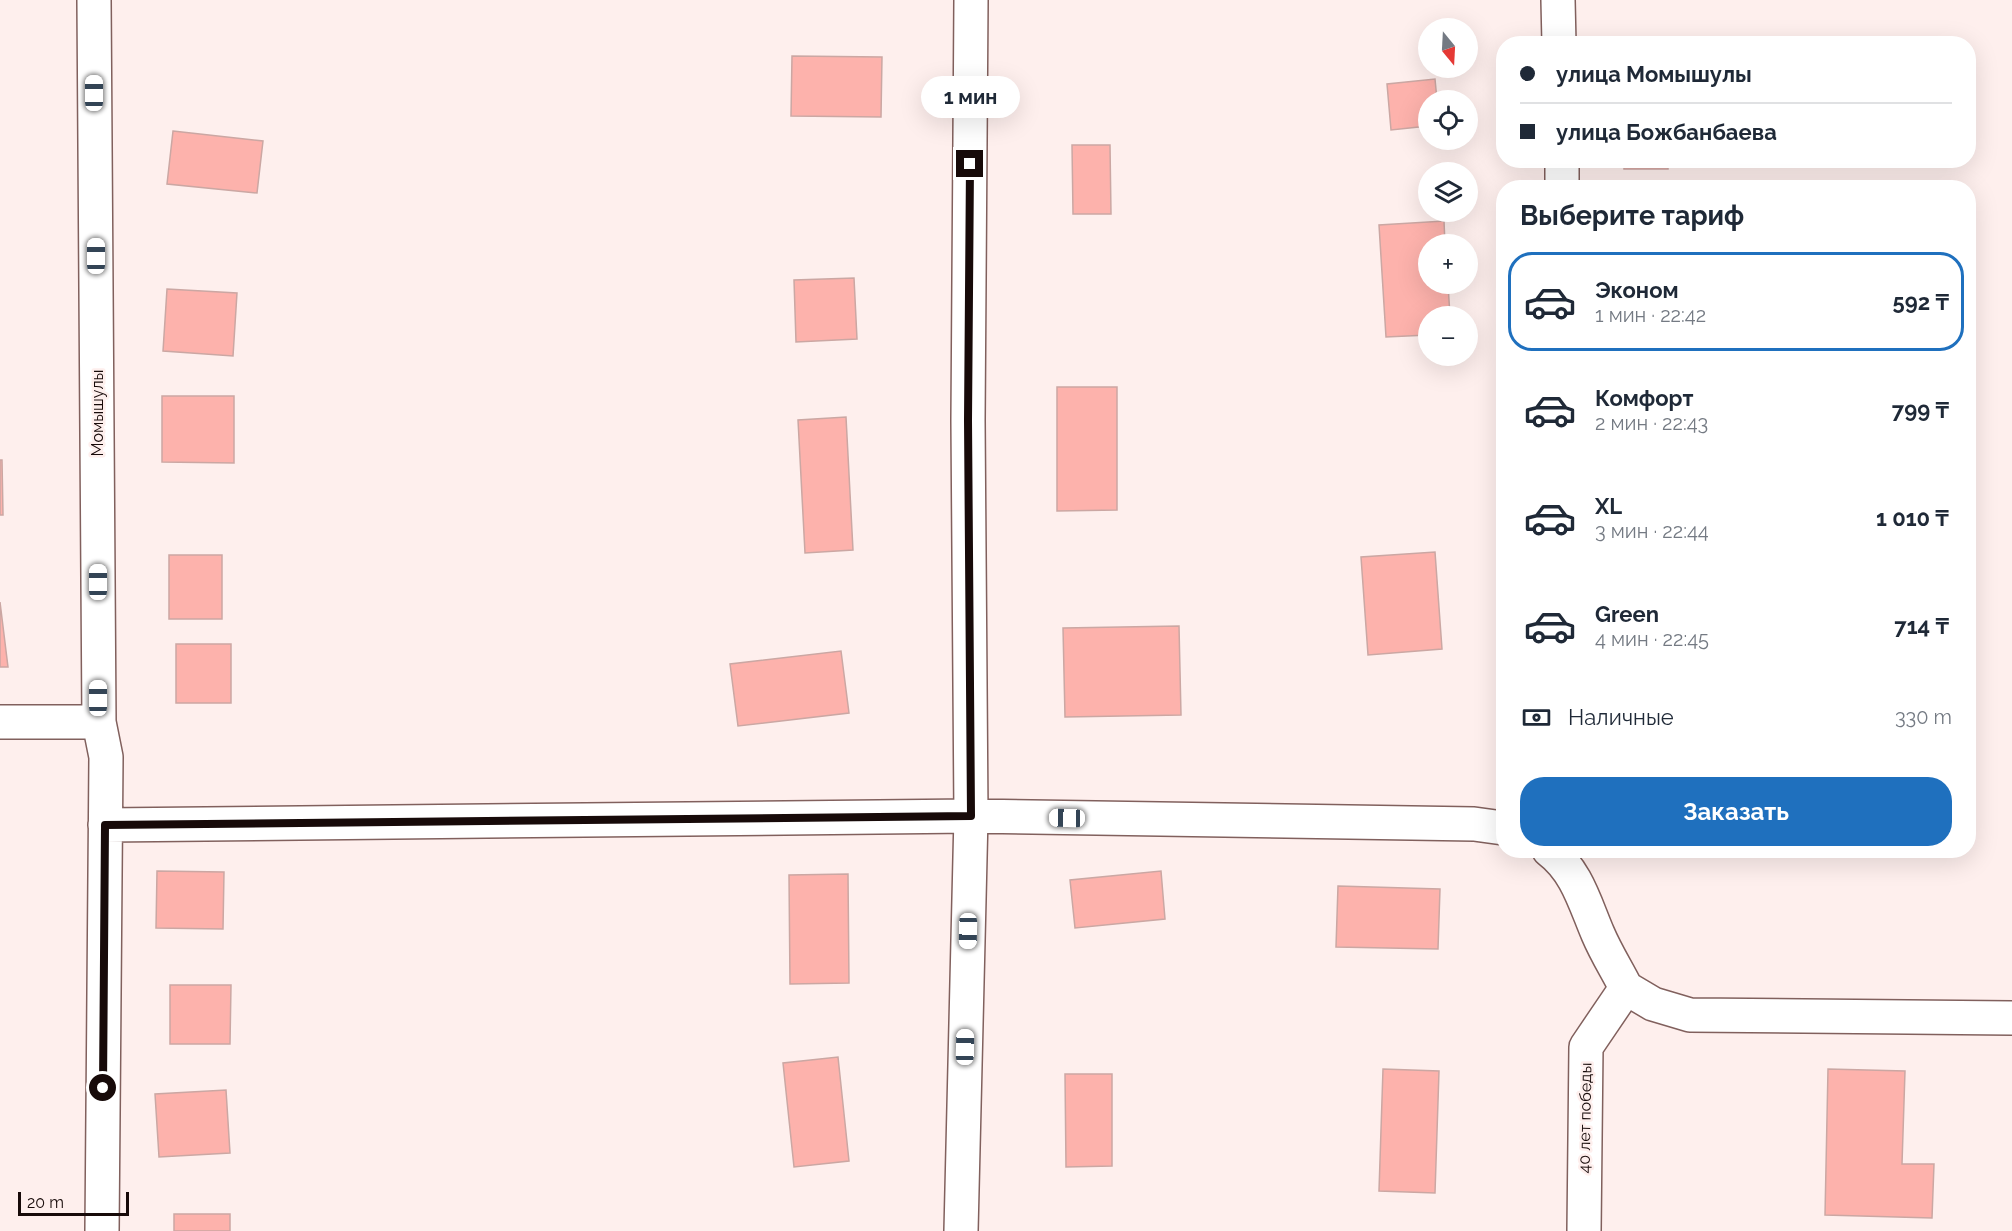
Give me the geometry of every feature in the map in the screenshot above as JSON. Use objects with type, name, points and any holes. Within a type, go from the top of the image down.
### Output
[{"type":"street","name":"Момышулы","points":[[94,0],[99,722],[106,757],[102,1231]]},
{"type":"street","points":[[960,1231],[971,816],[968,420],[971,0]]},
{"type":"street","points":[[1558,0],[1559,36]]},
{"type":"street","points":[[0,722],[99,722]]},
{"type":"street","points":[[105,825],[971,816],[1474,824],[1496,827]]},
{"type":"street","points":[[1558,858],[1581,890],[1599,936],[1626,988],[1653,1004],[1690,1015],[2012,1018]]},
{"type":"street","name":"40 лет победы","points":[[1584,1231],[1586,1047],[1626,988]]},
{"type":"building","points":[[792,56],[882,57],[881,117],[791,116]]},
{"type":"building","points":[[1435,79],[1436,90],[1418,90],[1418,127],[1391,130],[1387,84]]},
{"type":"building","points":[[173,131],[263,141],[257,193],[167,184]]},
{"type":"building","points":[[1072,145],[1110,145],[1111,214],[1073,214]]},
{"type":"building","points":[[1624,168],[1668,168],[1668,169]]},
{"type":"building","points":[[1444,222],[1445,234],[1418,234],[1418,294],[1449,294],[1449,306],[1418,306],[1418,335],[1386,337],[1379,225]]},
{"type":"building","points":[[854,278],[857,339],[796,342],[794,280]]},
{"type":"building","points":[[167,289],[237,293],[233,356],[163,351]]},
{"type":"building","points":[[1057,387],[1117,387],[1117,510],[1057,511]]},
{"type":"building","points":[[162,396],[234,396],[234,463],[162,462]]},
{"type":"building","points":[[846,417],[853,550],[805,553],[798,420]]},
{"type":"building","points":[[0,460],[2,460],[3,515],[0,515]]},
{"type":"building","points":[[1435,552],[1442,649],[1368,655],[1361,557]]},
{"type":"building","points":[[169,555],[222,555],[222,619],[169,619]]},
{"type":"building","points":[[0,602],[8,667],[0,667]]},
{"type":"building","points":[[1179,626],[1181,715],[1065,717],[1063,628]]},
{"type":"building","points":[[176,644],[231,644],[231,703],[176,703]]},
{"type":"building","points":[[841,651],[849,713],[738,726],[730,664]]},
{"type":"building","points":[[157,871],[224,872],[223,929],[156,928]]},
{"type":"building","points":[[1161,871],[1165,919],[1075,928],[1070,880]]},
{"type":"building","points":[[848,874],[849,983],[790,984],[789,875]]},
{"type":"building","points":[[1338,886],[1440,889],[1438,949],[1336,947]]},
{"type":"building","points":[[170,985],[231,985],[230,1044],[170,1044]]},
{"type":"building","points":[[838,1057],[849,1161],[794,1167],[783,1063]]},
{"type":"building","points":[[1383,1069],[1439,1071],[1435,1193],[1379,1191]]},
{"type":"building","points":[[1828,1069],[1905,1071],[1902,1164],[1934,1164],[1932,1218],[1825,1215]]},
{"type":"building","points":[[1065,1074],[1112,1074],[1112,1166],[1066,1167]]},
{"type":"building","points":[[226,1090],[230,1153],[159,1157],[155,1094]]},
{"type":"building","points":[[174,1214],[230,1214],[230,1231],[174,1231]]},
{"type":"route","points":[[103,1088],[105,825],[971,816],[968,420],[970,164]]}]
